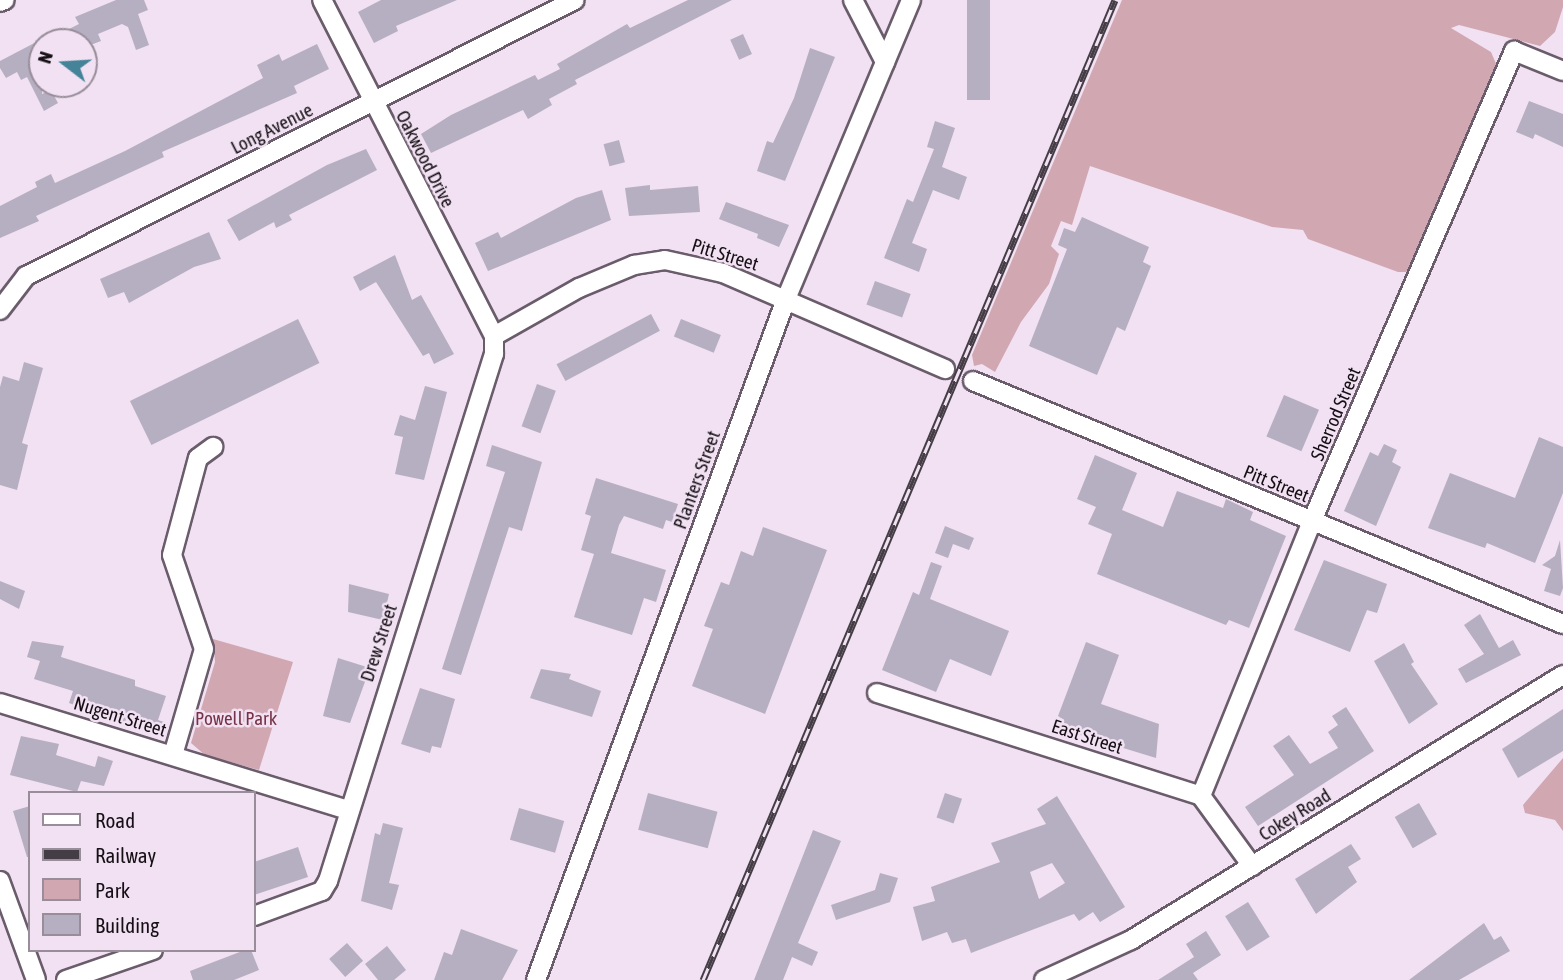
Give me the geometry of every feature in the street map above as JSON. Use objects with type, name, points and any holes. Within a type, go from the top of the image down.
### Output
[{"type":"street","points":[[0,2],[5,0]]},
{"type":"street","name":"Oakwood Drive","points":[[322,0],[494,336]]},
{"type":"street","name":"Long Avenue","points":[[0,310],[26,276],[575,0]]},
{"type":"street","points":[[853,0],[885,62]]},
{"type":"street","name":"Planters Street","points":[[536,980],[786,299],[911,0]]},
{"type":"street","name":"Sherrod Street","points":[[1201,796],[1312,522],[1514,51],[1563,71]]},
{"type":"street","name":"Pitt Street","points":[[494,336],[587,284],[634,265],[665,260],[723,273],[945,369]]},
{"type":"street","name":"Drew Street","points":[[256,915],[322,891],[494,354],[494,336]]},
{"type":"street","name":"Pitt Street","points":[[973,381],[1563,624]]},
{"type":"street","points":[[173,755],[204,649],[172,555],[198,458],[213,447]]},
{"type":"street","name":"Cokey Road","points":[[1044,980],[1131,940],[1563,675]]},
{"type":"street","name":"East Street","points":[[877,693],[1201,796]]},
{"type":"street","name":"Nugent Street","points":[[2,709],[173,755],[348,810]]},
{"type":"street","points":[[1201,796],[1252,866]]},
{"type":"street","points":[[0,881],[37,980]]},
{"type":"street","points":[[66,980],[147,952]]},
{"type":"green space","points":[[1122,0],[1563,0],[1563,7],[1555,32],[1540,46],[1459,25],[1451,28],[1491,52],[1497,66],[1410,272],[1398,272],[1308,239],[1303,230],[1272,227],[1090,166],[1072,225],[1061,221],[1051,246],[1059,254],[1049,284],[1021,322],[995,372],[982,364],[974,366],[972,355]]},
{"type":"green space","name":"Powell Park","points":[[213,639],[293,662],[259,770],[205,755],[191,743],[215,662]]},
{"type":"green space","points":[[1563,758],[1563,831],[1555,820],[1525,813],[1523,805]]},
{"type":"building","points":[[116,0],[144,0],[148,10],[138,14],[149,45],[136,50],[128,27],[122,24],[98,34],[98,28],[71,28],[79,24],[75,17]]},
{"type":"building","points":[[381,0],[457,0],[396,26],[398,31],[374,43],[358,12]]},
{"type":"building","points":[[688,0],[732,0],[575,80],[577,84],[549,99],[552,105],[528,119],[523,110],[431,153],[421,134],[451,115],[535,75],[538,80],[560,69],[557,64],[627,24],[630,28]]},
{"type":"building","points":[[967,0],[990,0],[990,100],[967,100]]},
{"type":"building","points":[[743,34],[752,54],[739,60],[730,40]]},
{"type":"building","points":[[317,44],[329,69],[294,86],[297,93],[162,152],[164,157],[36,216],[39,221],[0,238],[0,206],[37,187],[35,182],[51,174],[55,183],[125,151],[263,78],[257,65],[279,54],[282,61]]},
{"type":"building","points":[[28,46],[28,79],[27,77],[21,80],[17,72],[6,78],[0,68],[0,61]]},
{"type":"building","points":[[810,48],[835,57],[785,181],[757,171],[767,141],[773,143],[794,98]]},
{"type":"building","points":[[38,98],[55,98],[58,103],[44,111]]},
{"type":"building","points":[[1529,101],[1563,114],[1563,147],[1535,134],[1533,139],[1516,132]]},
{"type":"building","points":[[935,121],[955,128],[942,167],[967,177],[959,200],[933,190],[912,243],[927,249],[919,272],[884,258],[907,199],[913,202],[934,149],[927,147]]},
{"type":"building","points":[[619,140],[625,162],[609,166],[604,144]]},
{"type":"building","points":[[366,149],[377,170],[289,215],[292,220],[276,228],[274,222],[239,241],[227,220],[327,165]]},
{"type":"building","points":[[650,185],[650,190],[698,186],[700,212],[629,216],[625,188]]},
{"type":"building","points":[[602,190],[611,220],[488,271],[475,243],[498,232],[501,238],[576,198]]},
{"type":"building","points":[[726,202],[789,225],[779,247],[757,238],[758,234],[719,219]]},
{"type":"building","points":[[1082,217],[1149,247],[1143,262],[1151,266],[1125,331],[1117,327],[1097,375],[1029,346],[1067,249],[1058,245],[1064,228],[1075,232]]},
{"type":"building","points":[[209,232],[221,259],[194,267],[129,303],[124,292],[108,298],[100,279]]},
{"type":"building","points":[[395,255],[412,300],[421,295],[454,354],[434,364],[429,353],[423,356],[376,282],[360,291],[353,277]]},
{"type":"building","points":[[875,281],[911,294],[902,317],[866,304]]},
{"type":"building","points":[[651,314],[660,331],[565,381],[557,364]]},
{"type":"building","points":[[298,319],[319,363],[151,445],[130,401]]},
{"type":"building","points":[[681,319],[721,335],[714,353],[674,337]]},
{"type":"building","points":[[24,362],[43,368],[22,443],[28,445],[17,490],[0,485],[0,387],[3,376],[19,381]]},
{"type":"building","points":[[537,384],[556,391],[540,433],[522,426]]},
{"type":"building","points":[[425,386],[447,392],[424,480],[395,474],[403,437],[394,435],[400,415],[415,420]]},
{"type":"building","points":[[1284,395],[1319,410],[1301,451],[1266,436]]},
{"type":"building","points":[[1539,437],[1563,447],[1563,493],[1535,563],[1487,543],[1485,548],[1428,528],[1450,473],[1515,498]]},
{"type":"building","points":[[1384,444],[1397,450],[1392,462],[1401,467],[1376,526],[1344,511],[1370,452],[1378,456]]},
{"type":"building","points":[[492,445],[542,462],[522,531],[509,527],[461,675],[442,669],[505,472],[486,466]]},
{"type":"building","points":[[1095,455],[1137,473],[1122,510],[1163,527],[1177,491],[1223,508],[1226,499],[1253,512],[1250,520],[1286,536],[1249,628],[1229,620],[1226,625],[1097,574],[1112,534],[1088,524],[1096,507],[1077,499]]},
{"type":"building","points":[[596,478],[678,504],[672,522],[666,520],[663,529],[624,516],[619,525],[611,553],[666,570],[656,602],[644,598],[632,635],[574,617],[594,554],[581,550],[591,516],[585,514]]},
{"type":"building","points":[[945,526],[974,538],[969,550],[953,544],[948,558],[935,553]]},
{"type":"building","points":[[763,527],[827,550],[765,714],[692,686],[713,629],[704,626],[721,582],[729,585],[741,551],[753,556]]},
{"type":"building","points":[[1560,540],[1563,588],[1560,596],[1544,591],[1551,569],[1542,565],[1555,556]]},
{"type":"building","points":[[1324,560],[1387,584],[1377,613],[1367,610],[1350,652],[1294,630]]},
{"type":"building","points":[[931,562],[942,566],[930,599],[1009,631],[991,676],[950,659],[936,692],[882,670],[913,592],[919,595]]},
{"type":"building","points":[[0,581],[25,591],[19,609],[0,599]]},
{"type":"building","points":[[349,584],[389,594],[383,620],[348,612]]},
{"type":"building","points":[[1480,614],[1499,648],[1513,640],[1521,655],[1466,683],[1458,669],[1484,654],[1464,625]]},
{"type":"building","points":[[32,641],[64,646],[61,657],[135,680],[135,686],[166,696],[158,720],[164,722],[159,735],[69,703],[73,691],[34,679],[40,661],[27,657]]},
{"type":"building","points":[[1086,642],[1119,655],[1101,704],[1159,724],[1156,758],[1061,729],[1064,720],[1058,716]]},
{"type":"building","points":[[1404,643],[1414,662],[1411,664],[1438,704],[1409,724],[1374,661]]},
{"type":"building","points":[[338,658],[370,668],[350,723],[323,716]]},
{"type":"building","points":[[541,669],[571,674],[569,679],[601,691],[592,717],[530,698]]},
{"type":"building","points":[[420,688],[455,699],[441,748],[432,746],[430,753],[401,744]]},
{"type":"building","points":[[1346,707],[1374,751],[1258,826],[1245,807],[1294,775],[1273,746],[1289,735],[1310,764],[1338,748],[1328,732],[1338,725],[1332,716]]},
{"type":"building","points":[[1563,709],[1563,751],[1518,778],[1502,749]]},
{"type":"building","points":[[21,736],[59,744],[56,755],[95,767],[98,756],[113,761],[104,786],[81,781],[77,791],[10,775]]},
{"type":"building","points":[[648,793],[718,812],[708,848],[638,830]]},
{"type":"building","points":[[945,793],[962,799],[954,823],[937,818]]},
{"type":"building","points":[[1057,796],[1125,907],[1100,922],[1093,912],[1079,921],[1074,914],[971,953],[966,939],[952,943],[947,932],[922,941],[913,907],[935,901],[931,887],[1000,862],[991,843],[1046,824],[1037,809]],"holes":[[[1052,863],[1065,883],[1039,899],[1030,872]]]},
{"type":"building","points":[[1419,803],[1437,834],[1413,848],[1395,817]]},
{"type":"building","points":[[28,807],[28,857],[27,857],[13,811]]},
{"type":"building","points":[[519,808],[564,821],[555,853],[510,840]]},
{"type":"building","points":[[383,823],[403,828],[389,883],[399,885],[392,910],[361,901],[375,833],[380,835]]},
{"type":"building","points":[[813,830],[841,841],[798,943],[818,952],[812,966],[792,957],[783,980],[754,980]]},
{"type":"building","points":[[1351,844],[1361,859],[1348,867],[1357,882],[1316,914],[1295,879]]},
{"type":"building","points":[[298,847],[308,877],[256,894],[256,861]]},
{"type":"building","points":[[880,873],[898,878],[890,902],[836,920],[831,905],[875,890]]},
{"type":"building","points":[[1248,902],[1270,937],[1247,951],[1225,916]]},
{"type":"building","points":[[1484,923],[1494,940],[1501,936],[1510,951],[1459,980],[1409,980]]},
{"type":"building","points":[[461,929],[518,950],[502,980],[434,980],[444,952],[452,955]]},
{"type":"building","points":[[1206,931],[1221,955],[1193,973],[1198,980],[1158,980],[1194,957],[1186,944]]},
{"type":"building","points":[[347,943],[363,961],[345,977],[329,959]]},
{"type":"building","points":[[387,946],[406,970],[394,980],[378,980],[365,964]]},
{"type":"building","points":[[240,952],[252,952],[259,970],[234,980],[193,980],[190,971]]},
{"type":"railway","points":[[703,980],[1115,0]]}]
